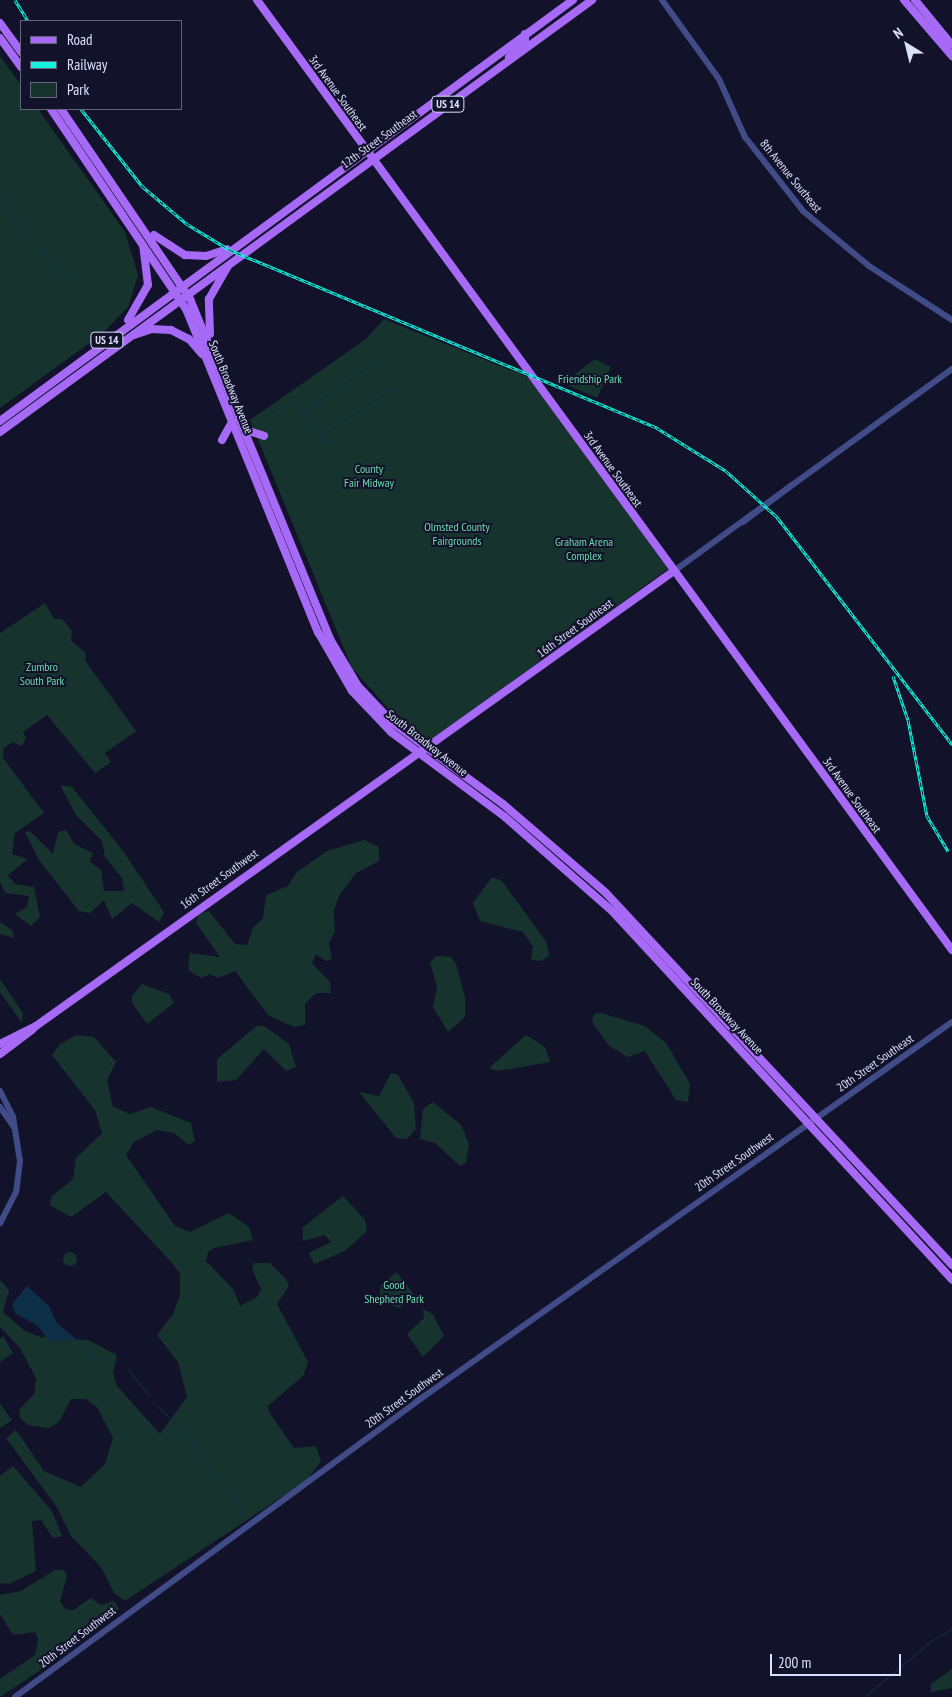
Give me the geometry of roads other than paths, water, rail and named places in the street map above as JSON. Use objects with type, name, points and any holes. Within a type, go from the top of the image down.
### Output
[{"type":"main road","name":"3rd Avenue Southeast","points":[[257,0],[952,950]]},
{"type":"main road","name":"12th Street Southeast","points":[[179,287],[573,0]]},
{"type":"main road","name":"12th Street Southeast","points":[[183,295],[592,0]]},
{"type":"main road","points":[[904,0],[952,56]]},
{"type":"main road","points":[[915,0],[952,45]]},
{"type":"main road","points":[[532,44],[533,35],[554,13]]},
{"type":"main road","points":[[0,23],[20,51]]},
{"type":"main road","points":[[504,65],[524,42],[525,34]]},
{"type":"main road","points":[[0,38],[20,66]]},
{"type":"main road","name":"South Broadway Avenue","points":[[52,110],[179,287]]},
{"type":"main road","name":"South Broadway Avenue","points":[[62,110],[137,217],[179,287],[217,360],[341,661],[381,712],[517,815],[606,893],[818,1117],[952,1265]]},
{"type":"main road","points":[[109,343],[140,306],[149,279],[144,249],[120,207]]},
{"type":"main road","points":[[137,217],[162,243],[185,255],[211,255],[248,237]]},
{"type":"main road","points":[[217,360],[208,306],[214,285],[237,256]]},
{"type":"main road","name":"US 14","points":[[0,432],[179,287]]},
{"type":"main road","name":"South Broadway Avenue","points":[[183,295],[210,367],[332,661],[368,710],[419,754],[505,817],[600,899],[811,1122],[952,1279]]},
{"type":"main road","name":"US 14","points":[[0,421],[109,343],[183,295]]},
{"type":"main road","points":[[109,343],[143,331],[166,329],[192,342],[210,367]]},
{"type":"main road","points":[[232,420],[231,430],[222,440],[243,447]]},
{"type":"main road","points":[[245,429],[264,436],[256,456]]},
{"type":"main road","name":"16th Street Southeast","points":[[419,754],[674,571]]},
{"type":"main road","name":"16th Street Southwest","points":[[0,1054],[36,1026],[419,754]]},
{"type":"main road","name":"16th Street Southwest","points":[[0,1044],[36,1026]]},
{"type":"street","name":"8th Avenue Southeast","points":[[662,0],[719,78],[745,137],[803,211],[869,266],[952,320]]},
{"type":"street","name":"16th Street Southeast","points":[[674,571],[952,369]]},
{"type":"street","name":"20th Street Southeast","points":[[811,1122],[952,1022]]},
{"type":"street","points":[[0,1091],[15,1128],[20,1170],[12,1200],[0,1223]]},
{"type":"street","points":[[0,1107],[15,1128]]},
{"type":"street","name":"20th Street Southwest","points":[[15,1697],[416,1402],[811,1122]]},
{"type":"water","points":[[27,1286],[49,1306],[57,1323],[77,1340],[49,1341],[38,1326],[15,1313],[12,1304]]},
{"type":"waterway","points":[[0,199],[25,237],[70,279]]},
{"type":"waterway","points":[[302,413],[376,361]]},
{"type":"waterway","points":[[319,437],[395,387]]},
{"type":"waterway","points":[[272,412],[294,401],[319,437],[332,444]]},
{"type":"waterway","points":[[77,1340],[89,1357],[118,1362]]},
{"type":"waterway","points":[[128,1369],[148,1395]]},
{"type":"waterway","points":[[153,1402],[189,1436],[208,1470],[230,1489],[246,1520]]},
{"type":"waterway","points":[[864,1697],[931,1641],[952,1629]]},
{"type":"railway","points":[[15,0],[27,20]]},
{"type":"railway","points":[[82,110],[142,186],[187,224],[230,250],[657,428],[726,471],[777,517],[952,744]]},
{"type":"railway","points":[[893,676],[908,720],[927,816],[948,851]]},
{"type":"park label","name":"Friendship Park","points":[[590,379]]},
{"type":"park label","name":"County Fair Midway","points":[[369,476]]},
{"type":"park label","name":"Olmsted County Fairgrounds","points":[[457,534]]},
{"type":"park label","name":"Graham Arena Complex","points":[[584,549]]},
{"type":"park label","name":"Zumbro South Park","points":[[42,674]]},
{"type":"park label","name":"Good Shepherd Park","points":[[394,1292]]}]
